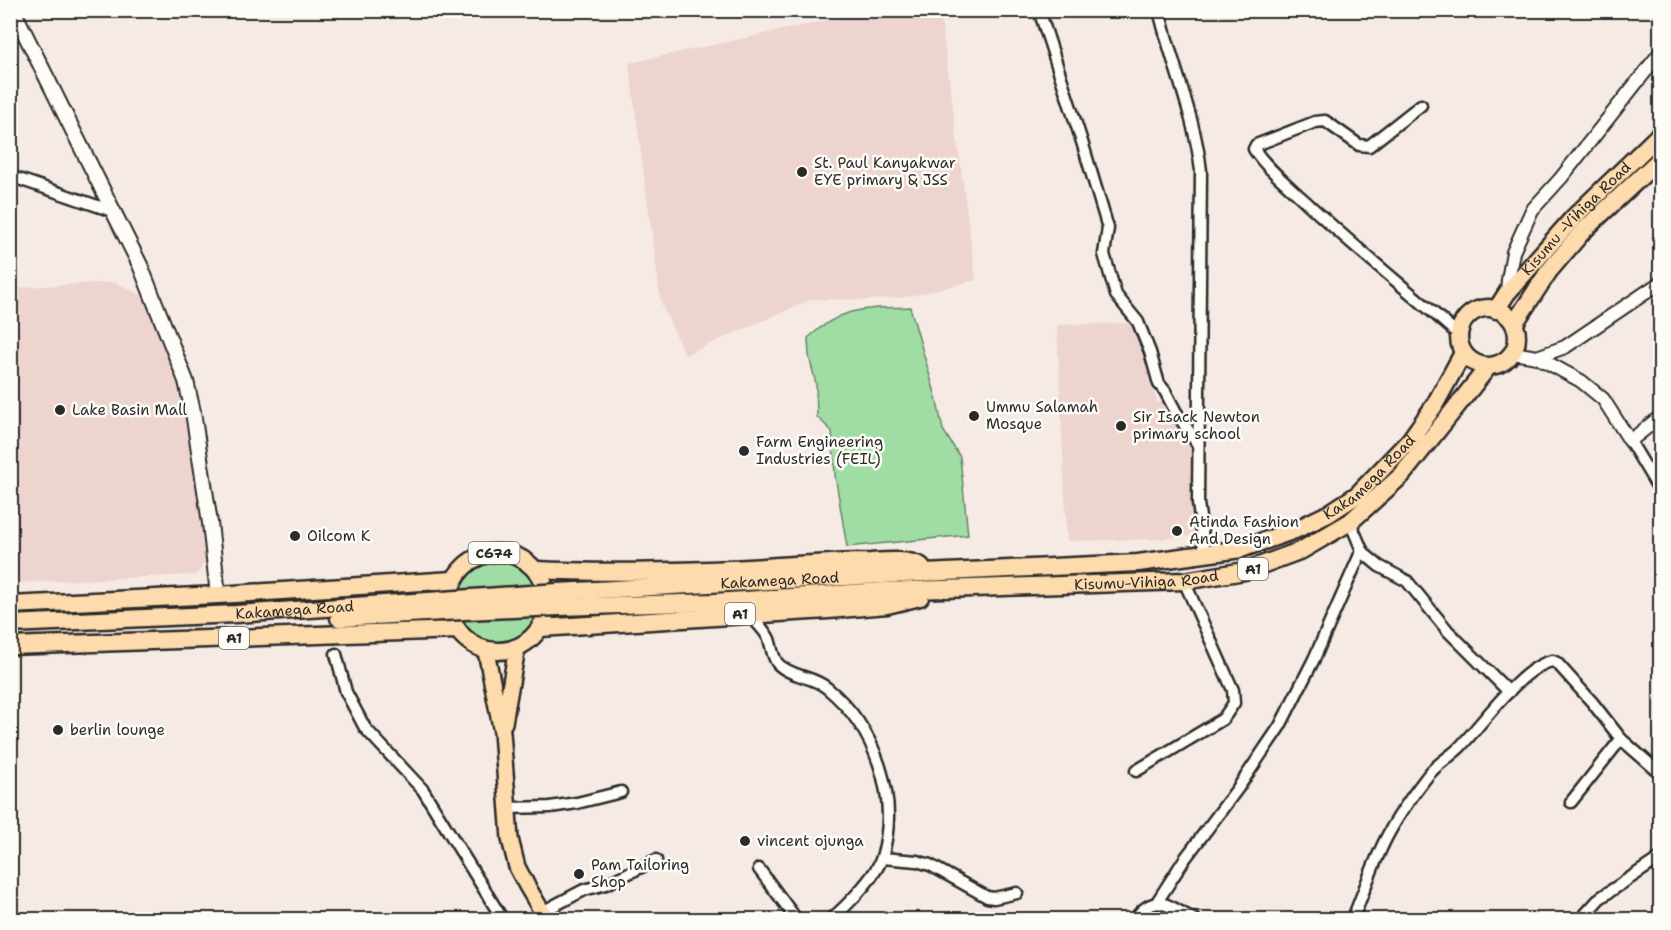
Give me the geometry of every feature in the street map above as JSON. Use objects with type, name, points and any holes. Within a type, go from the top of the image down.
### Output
[{"type":"highway","name":"Kisumu -Vihiga Road","points":[[1496,310],[1507,293],[1574,217],[1660,134]]},
{"type":"highway","name":"Kisumu -Vihiga Road","points":[[1514,324],[1549,271],[1583,231],[1660,159]]},
{"type":"highway","points":[[1488,367],[1478,365],[1464,353],[1460,335],[1462,326],[1473,313],[1482,309],[1496,310],[1508,316],[1517,333],[1517,344],[1513,353]]},
{"type":"highway","name":"Kakamega Road","points":[[10,624],[236,614],[558,592],[1138,563],[1241,549],[1295,530],[1328,514],[1357,495],[1410,440],[1434,406],[1464,353]]},
{"type":"highway","name":"A1","points":[[1488,367],[1506,360],[1513,353]]},
{"type":"highway","name":"Kisumu-Vihiga Road","points":[[937,590],[1184,581],[1245,571],[1302,550],[1350,522],[1402,475],[1488,367]]},
{"type":"highway","name":"C674","points":[[458,630],[452,621],[448,606],[453,580],[466,564],[479,556],[494,553],[510,554],[524,560],[536,570],[544,583],[547,598],[546,614],[540,628]]},
{"type":"highway","name":"A1","points":[[536,570],[579,572],[711,570],[893,561],[916,564],[933,572]]},
{"type":"highway","points":[[10,605],[218,596],[453,580]]},
{"type":"highway","name":"A1","points":[[540,628],[887,605],[913,600],[937,590]]},
{"type":"highway","name":"Kakamega Road","points":[[10,634],[937,590]]},
{"type":"highway","points":[[458,630],[472,645],[486,651],[501,652],[517,648],[530,640],[540,628]]},
{"type":"highway","name":"A1","points":[[10,646],[458,630]]},
{"type":"main road","points":[[14,10],[140,265],[186,381],[210,523],[218,596]]},
{"type":"main road","points":[[502,732],[517,648]]},
{"type":"main road","points":[[486,651],[502,732],[510,839],[518,867],[545,916]]},
{"type":"street","points":[[1039,10],[1108,228],[1104,254],[1116,295],[1138,322],[1159,384],[1198,445]]},
{"type":"street","points":[[1159,10],[1186,99],[1201,171],[1198,503],[1205,554]]},
{"type":"street","points":[[1507,293],[1513,252],[1532,210],[1561,178],[1660,53]]},
{"type":"street","points":[[1420,105],[1369,146],[1359,145],[1329,122],[1320,121],[1256,144],[1254,149],[1295,192],[1351,244],[1460,335]]},
{"type":"street","points":[[10,176],[114,212]]},
{"type":"street","points":[[1537,357],[1565,347],[1660,283]]},
{"type":"street","points":[[1513,353],[1537,357],[1581,381],[1603,399],[1660,491]]},
{"type":"street","points":[[1630,441],[1660,417]]},
{"type":"street","points":[[1350,522],[1362,550],[1379,567],[1407,581],[1448,631],[1509,692]]},
{"type":"street","points":[[1157,902],[1184,860],[1238,788],[1280,726],[1314,659],[1362,550]]},
{"type":"street","points":[[1136,771],[1223,719],[1234,703],[1233,690],[1184,581]]},
{"type":"street","points":[[749,614],[768,637],[771,651],[778,664],[826,687],[864,731],[879,759],[889,811],[882,858],[872,874],[830,920]]},
{"type":"street","points":[[336,654],[346,692],[365,729],[423,789],[501,919]]},
{"type":"street","points":[[1352,920],[1368,876],[1398,817],[1430,774],[1459,748],[1509,692],[1540,664],[1553,661],[1592,702],[1621,739],[1660,773]]},
{"type":"street","points":[[1571,802],[1621,739]]},
{"type":"street","points":[[507,808],[550,807],[621,792]]},
{"type":"street","points":[[882,858],[916,861],[930,865],[987,897],[994,898],[1017,893]]},
{"type":"street","points":[[1580,920],[1600,898],[1660,858]]},
{"type":"street","points":[[545,916],[584,890],[606,884],[656,860]]},
{"type":"street","points":[[759,869],[797,920]]},
{"type":"street","points":[[1134,920],[1146,906],[1157,902],[1164,903],[1196,920]]},
{"type":"shaded area","name":"St. Paul Kanyakwar EYE primary & JSS","points":[[875,10],[940,11],[976,280],[907,297],[871,300],[812,299],[685,355],[661,303],[629,63]]},
{"type":"shaded area","points":[[114,282],[146,297],[158,325],[172,371],[180,386],[208,558],[196,575],[11,583],[11,288]]},
{"type":"shaded area","name":"Sir Isack Newton primary school","points":[[1132,323],[1157,402],[1167,402],[1195,450],[1198,535],[1157,539],[1067,541],[1057,325]]},
{"type":"green space","points":[[910,307],[943,430],[960,457],[968,535],[847,547],[835,475],[832,431],[817,417],[816,384],[809,356],[808,338],[821,327],[844,314],[867,309]]},
{"type":"green space","points":[[491,562],[507,562],[522,569],[533,580],[540,595],[537,619],[528,632],[507,644],[491,644],[476,637],[465,626],[458,611],[458,595],[465,580],[476,569]]},
{"type":"place","name":"St. Paul Kanyakwar EYE primary & JSS","points":[[802,172]]},
{"type":"place","name":"Lake Basin Mall","points":[[60,410]]},
{"type":"place","name":"Ummu Salamah Mosque","points":[[974,416]]},
{"type":"place","name":"Sir Isack Newton primary school","points":[[1121,426]]},
{"type":"place","name":"Farm Engineering Industries (FEIL)","points":[[744,451]]},
{"type":"place","name":"Atinda Fashion And Design","points":[[1177,531]]},
{"type":"place","name":"Oilcom K","points":[[295,536]]},
{"type":"place","name":"berlin lounge","points":[[58,730]]},
{"type":"place","name":"vincent ojunga","points":[[745,841]]},
{"type":"place","name":"Pam Tailoring Shop","points":[[579,874]]}]
